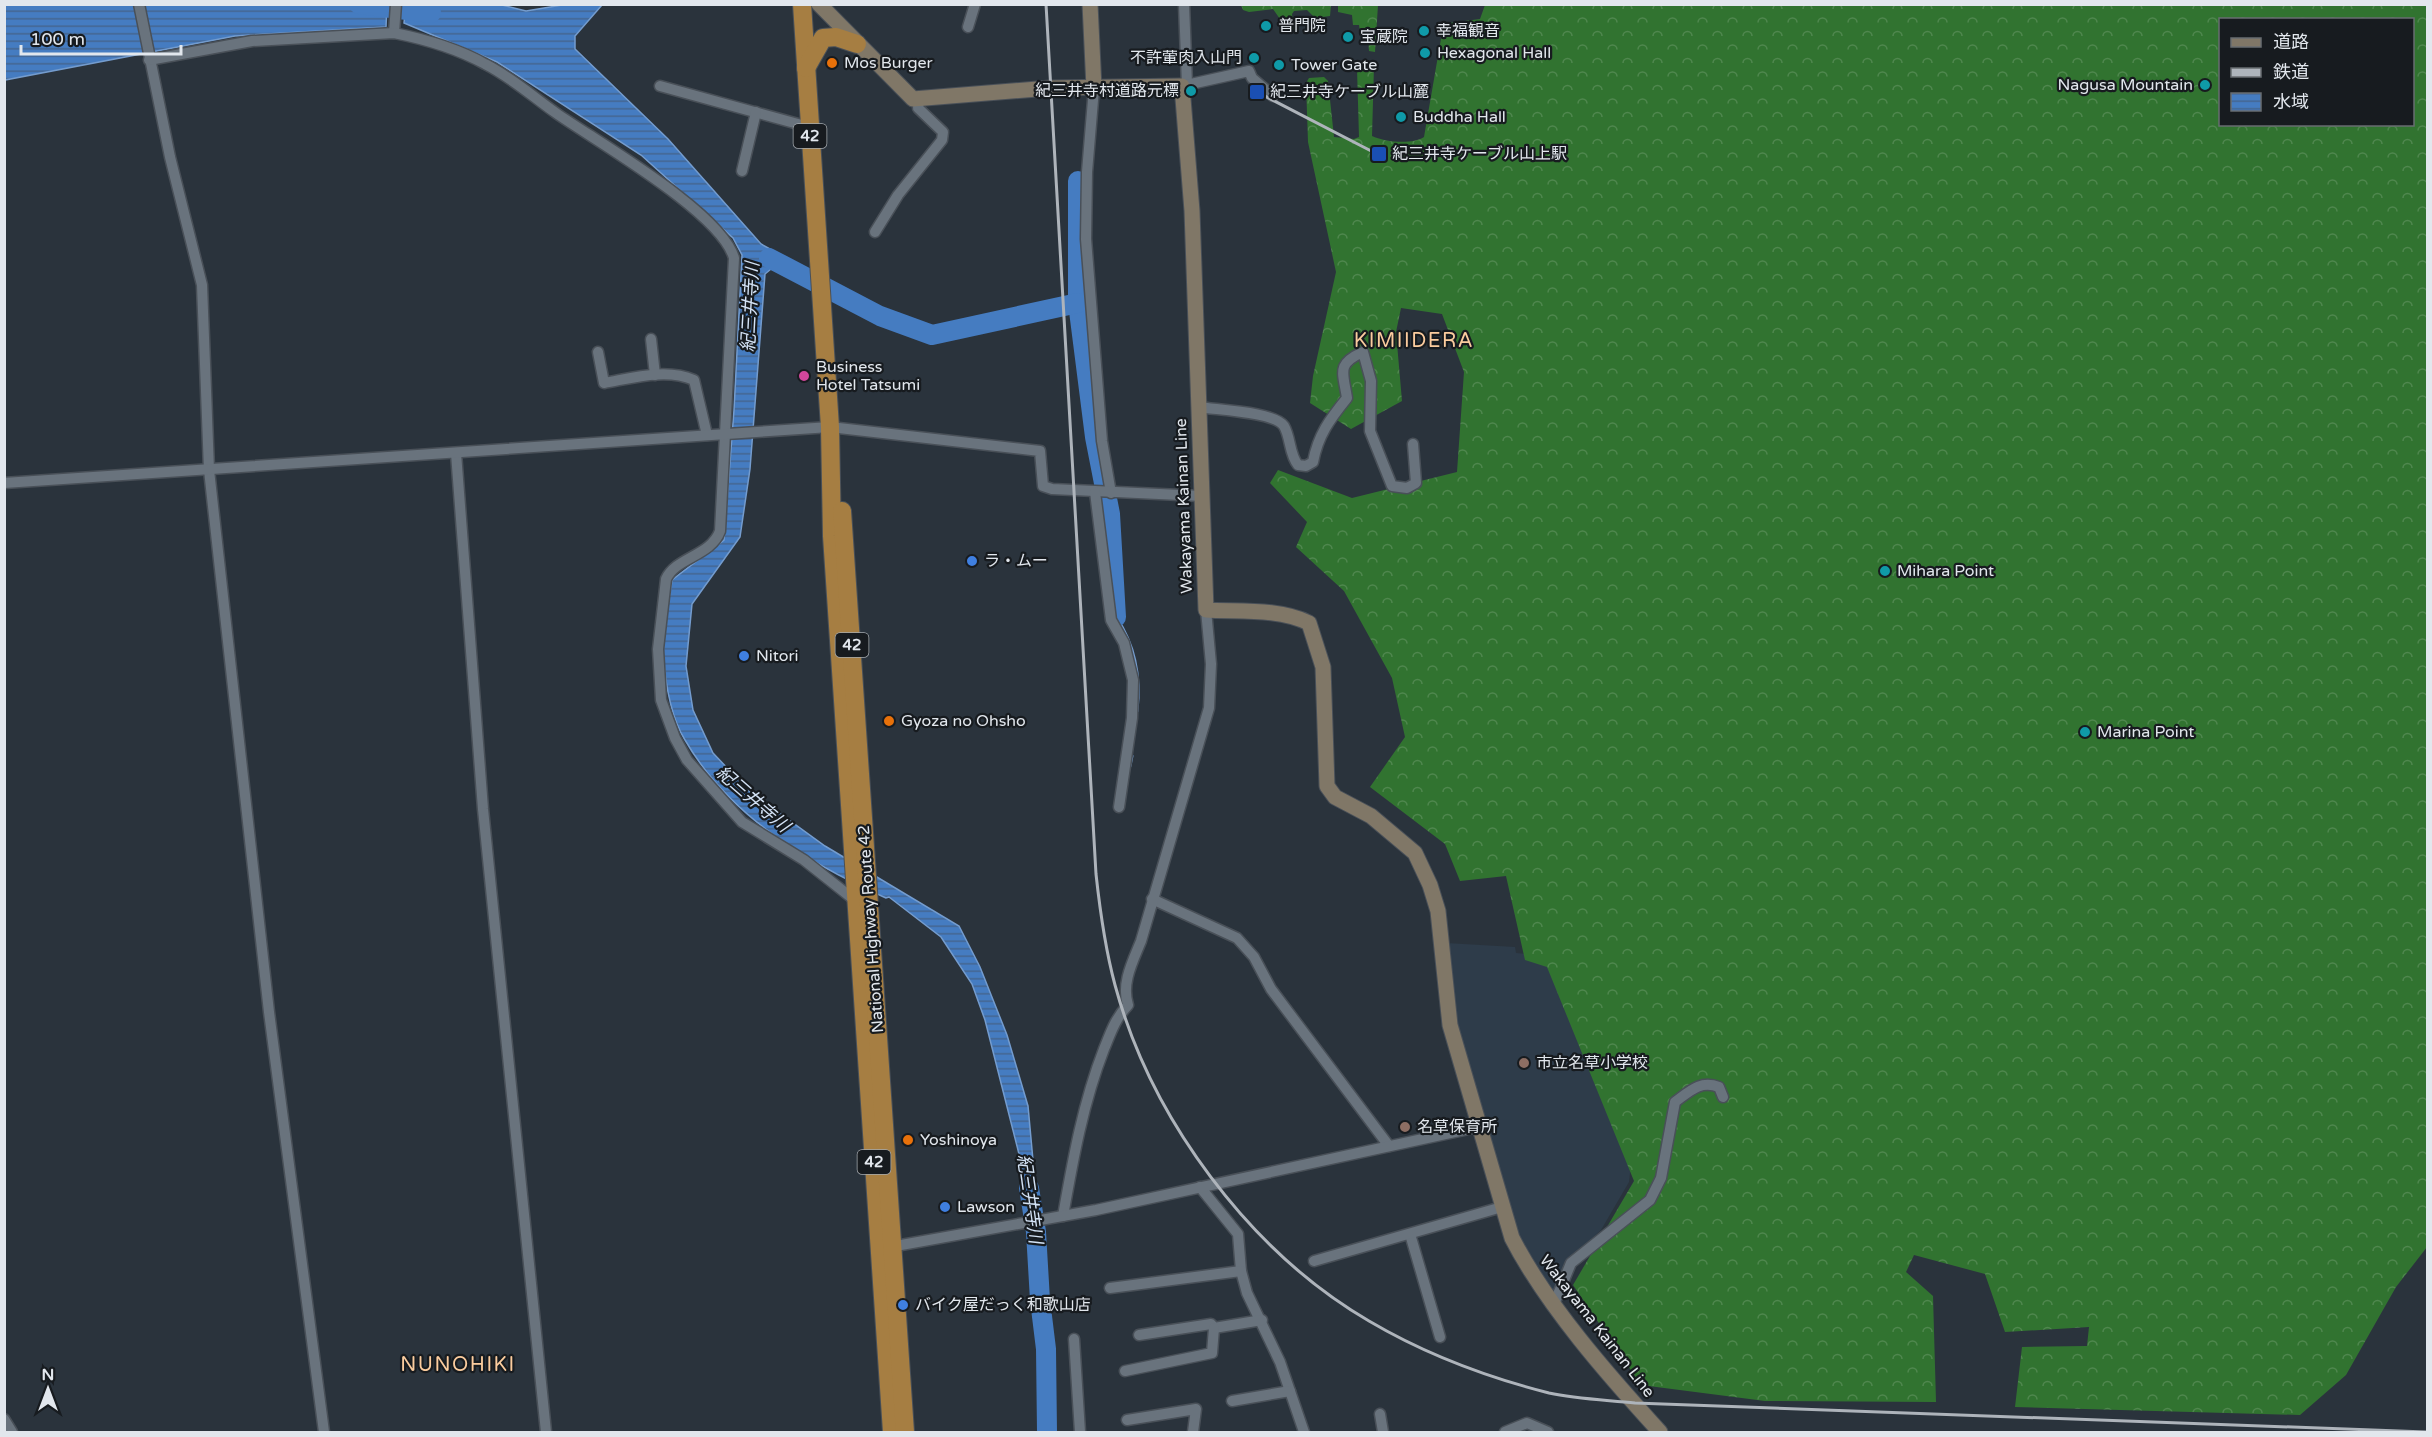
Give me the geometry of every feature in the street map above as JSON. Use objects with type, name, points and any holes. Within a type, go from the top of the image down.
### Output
[{"type":"highway","name":"National Highway Route 42","points":[[802,4],[830,426],[832,536],[860,861],[887,1248],[905,1432]]},
{"type":"highway","points":[[805,70],[823,39],[836,37],[857,44]]},
{"type":"highway","name":"National Highway Route 42","points":[[887,1248],[892,1432]]},
{"type":"main road","points":[[819,4],[907,96],[919,100],[1050,88],[1185,85]]},
{"type":"main road","points":[[1090,4],[1094,88]]},
{"type":"main road","name":"Wakayama Kainan Line","points":[[1185,85],[1192,211],[1206,610],[1268,614],[1299,618],[1309,623],[1323,667],[1327,786],[1335,797],[1371,816],[1415,853],[1430,885],[1438,911],[1450,1025],[1512,1238],[1528,1269],[1554,1304],[1593,1355],[1660,1432]]},
{"type":"street","points":[[140,4],[148,57],[202,285],[209,470],[269,1012],[324,1432]]},
{"type":"street","points":[[394,30],[396,4]]},
{"type":"street","points":[[968,27],[975,4]]},
{"type":"street","points":[[1184,4],[1185,85],[1249,70],[1252,78],[1273,96]]},
{"type":"street","points":[[148,57],[252,41],[394,30],[482,62],[509,77],[556,113],[657,180],[712,227],[731,248],[734,258],[727,433],[718,536],[693,559],[682,562],[670,571],[666,579],[659,639],[661,700],[675,738],[687,760],[742,822],[804,860],[863,902]]},
{"type":"street","points":[[660,86],[809,127]]},
{"type":"street","points":[[1094,88],[1087,172],[1086,239],[1102,441],[1111,493]]},
{"type":"street","points":[[875,232],[898,195],[942,140],[943,132],[918,108],[919,100]]},
{"type":"street","points":[[742,171],[756,112]]},
{"type":"street","points":[[651,339],[655,375]]},
{"type":"street","points":[[598,352],[604,383],[655,375],[684,375],[694,380],[706,435]]},
{"type":"street","points":[[1199,407],[1273,417],[1284,426],[1293,459],[1298,465],[1306,466],[1312,462],[1316,442],[1324,427],[1347,398],[1342,367],[1347,359],[1363,352],[1371,381],[1370,431],[1392,486],[1407,488],[1416,483],[1413,444]]},
{"type":"street","points":[[4,483],[830,426],[1040,451],[1043,486],[1095,492],[1202,496]]},
{"type":"street","points":[[456,453],[483,809],[546,1432]]},
{"type":"street","points":[[1095,492],[1111,620],[1124,643],[1133,680],[1132,718],[1119,807]]},
{"type":"street","points":[[1063,1216],[1079,1127],[1092,1080],[1113,1024],[1128,1005],[1124,994],[1129,971],[1141,941],[1209,708],[1211,664],[1206,610]]},
{"type":"street","points":[[1152,898],[1237,938],[1254,957],[1271,989],[1389,1146]]},
{"type":"street","points":[[1554,1304],[1571,1263],[1650,1200],[1661,1178],[1675,1102],[1697,1085],[1709,1084],[1719,1088],[1723,1096]]},
{"type":"street","points":[[887,1248],[1063,1216],[1478,1127]]},
{"type":"street","points":[[1200,1187],[1238,1234],[1241,1271],[1247,1293],[1262,1320],[1304,1432]]},
{"type":"street","points":[[1314,1261],[1502,1207]]},
{"type":"street","points":[[1410,1234],[1440,1337]]},
{"type":"street","points":[[1110,1288],[1241,1271]]},
{"type":"street","points":[[1214,1328],[1262,1320]]},
{"type":"street","points":[[1139,1335],[1211,1324],[1214,1328]]},
{"type":"street","points":[[1125,1371],[1212,1353],[1214,1328]]},
{"type":"street","points":[[1074,1339],[1080,1432]]},
{"type":"street","points":[[1232,1401],[1290,1391]]},
{"type":"street","points":[[1127,1420],[1196,1409],[1193,1432]]},
{"type":"street","points":[[1380,1414],[1383,1432]]},
{"type":"street","points":[[4,1419],[12,1432]]},
{"type":"street","points":[[1507,1432],[1527,1422],[1548,1432]]},
{"type":"shaded area","points":[[1446,943],[1515,947],[1516,953],[1538,955],[1569,995],[1633,1146],[1629,1182],[1601,1230],[1574,1256],[1553,1295],[1515,1233],[1459,1046]]},
{"type":"green space","points":[[1241,5],[1331,5],[1330,16],[1315,18],[1307,10],[1294,11],[1292,14],[1294,30],[1289,32],[1273,9],[1249,12],[1243,10]]},
{"type":"green space","points":[[1338,5],[1378,5],[1375,52],[1369,51],[1368,35],[1360,32],[1359,25],[1353,25],[1352,15],[1338,12]]},
{"type":"green space","points":[[1485,5],[2427,5],[2427,1247],[2396,1287],[2346,1375],[2300,1415],[2015,1407],[2022,1347],[2087,1346],[2089,1327],[2005,1332],[1985,1274],[1914,1255],[1906,1272],[1933,1296],[1936,1402],[1765,1401],[1641,1385],[1573,1285],[1634,1181],[1547,967],[1525,960],[1506,876],[1460,881],[1445,844],[1370,787],[1405,737],[1392,678],[1344,591],[1296,547],[1307,522],[1270,483],[1278,470],[1352,498],[1457,472],[1464,372],[1442,314],[1401,308],[1396,332],[1402,401],[1351,429],[1310,403],[1313,376],[1336,272],[1308,142],[1306,83],[1309,78],[1324,77],[1328,81],[1334,137],[1354,139],[1359,137],[1357,68],[1359,65],[1374,66],[1372,136],[1398,142],[1419,140],[1424,137],[1443,27],[1449,23],[1480,19]]},
{"type":"water","points":[[498,4],[526,11],[562,5],[602,5],[575,36],[575,49],[668,139],[761,244],[794,262],[791,277],[771,269],[765,274],[750,469],[740,537],[692,604],[686,666],[693,710],[713,753],[749,791],[825,846],[959,926],[980,967],[1007,1035],[1028,1106],[1038,1215],[1029,1213],[1019,1154],[985,1020],[972,984],[941,937],[889,897],[886,898],[857,884],[800,853],[747,814],[703,767],[680,731],[667,686],[663,652],[664,626],[672,580],[724,540],[742,255],[733,238],[641,155],[497,62],[404,23],[406,5]]},
{"type":"water","points":[[5,5],[387,5],[386,27],[235,36],[5,80]]},
{"type":"waterway","name":"紀三井寺川","points":[[359,4],[431,13]]},
{"type":"waterway","points":[[1078,181],[1078,303],[1095,437],[1110,514],[1116,617]]},
{"type":"waterway","points":[[769,258],[880,316],[932,335],[1078,303]]},
{"type":"waterway","points":[[1116,617],[1128,639],[1135,662],[1138,686],[1137,711]]},
{"type":"waterway","points":[[1130,766],[1132,756]]},
{"type":"waterway","name":"紀三井寺川","points":[[1029,1188],[1036,1232],[1040,1300],[1046,1349],[1047,1432]]},
{"type":"railway","points":[[1046,4],[1096,874],[1103,930],[1115,985],[1131,1035],[1153,1084],[1180,1131],[1211,1177],[1245,1219],[1284,1258],[1325,1292],[1390,1333],[1479,1372],[1559,1395],[1635,1403],[2426,1432]]},
{"type":"railway","points":[[1253,90],[1377,154]]},
{"type":"place","name":"普門院","points":[[1266,26]]},
{"type":"place","name":"幸福観音","points":[[1424,31]]},
{"type":"place","name":"宝蔵院","points":[[1348,37]]},
{"type":"place","name":"Hexagonal Hall","points":[[1425,53]]},
{"type":"place","name":"不許葷肉入山門","points":[[1254,58]]},
{"type":"place","name":"Mos Burger","points":[[832,63]]},
{"type":"place","name":"Tower Gate","points":[[1279,65]]},
{"type":"place","name":"Nagusa Mountain","points":[[2205,85]]},
{"type":"place","name":"紀三井寺村道路元標","points":[[1191,91]]},
{"type":"place","name":"紀三井寺ケーブル山麓","points":[[1257,92]]},
{"type":"place","name":"Buddha Hall","points":[[1401,117]]},
{"type":"place","name":"紀三井寺ケーブル山上駅","points":[[1379,154]]},
{"type":"place","name":"Business Hotel Tatsumi","points":[[804,376]]},
{"type":"place","name":"ラ・ムー","points":[[972,561]]},
{"type":"place","name":"Mihara Point","points":[[1885,571]]},
{"type":"place","name":"Nitori","points":[[744,656]]},
{"type":"place","name":"Gyoza no Ohsho","points":[[889,721]]},
{"type":"place","name":"Marina Point","points":[[2085,732]]},
{"type":"place","name":"市立名草小学校","points":[[1524,1063]]},
{"type":"place","name":"名草保育所","points":[[1405,1127]]},
{"type":"place","name":"Yoshinoya","points":[[908,1140]]},
{"type":"place","name":"Lawson","points":[[945,1207]]},
{"type":"place","name":"バイク屋だっく和歌山店","points":[[903,1305]]},
{"type":"district","name":"KIMIIDERA","points":[[1414,341]]},
{"type":"district","name":"NUNOHIKI","points":[[458,1365]]}]
